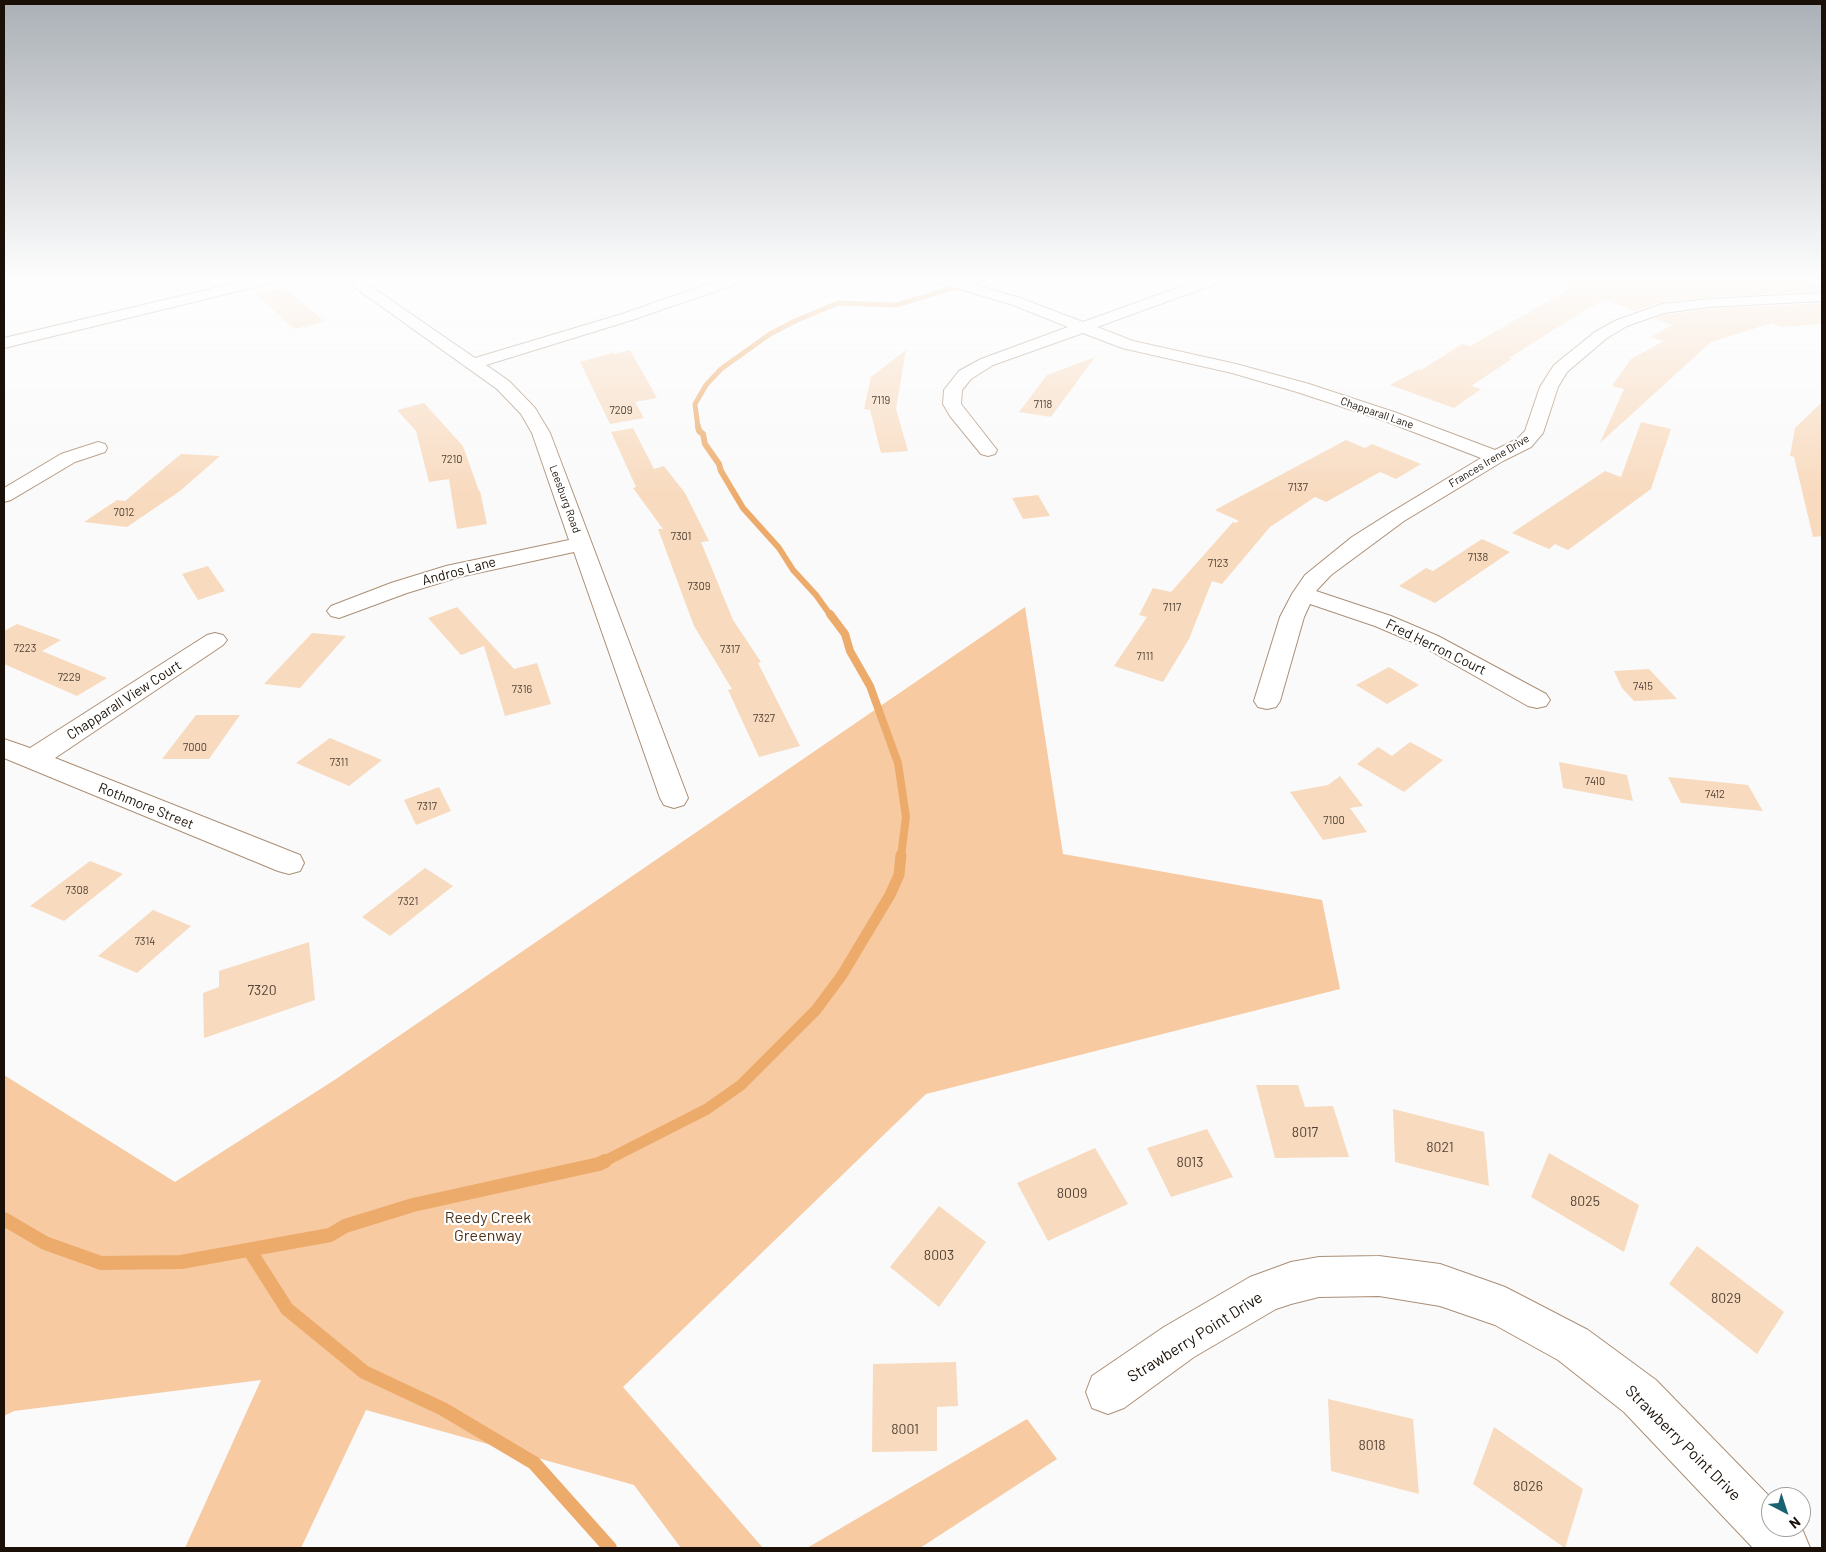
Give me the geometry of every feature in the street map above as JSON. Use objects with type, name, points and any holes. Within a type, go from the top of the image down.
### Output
[{"type":"street","name":"Leesburg Road","points":[[455,351],[502,384],[529,412],[541,433],[674,798]]},
{"type":"street","points":[[473,364],[514,351]]},
{"type":"street","points":[[988,450],[958,416],[952,404],[952,390],[959,380],[987,362],[1017,351]]},
{"type":"street","name":"Chapparall Lane","points":[[1160,351],[1236,369],[1303,388],[1391,417],[1496,457]]},
{"type":"street","name":"Frances Irene Drive","points":[[1266,701],[1292,617],[1303,594],[1323,570],[1360,542],[1496,457],[1524,443],[1534,433],[1549,387],[1560,369],[1582,351]]},
{"type":"street","points":[[4,496],[68,458],[98,448]]},
{"type":"street","name":"Andros Lane","points":[[339,611],[399,588],[454,571],[582,544]]},
{"type":"street","name":"Fred Herron Court","points":[[1303,594],[1383,621],[1430,641],[1537,700]]},
{"type":"street","name":"Chapparall View Court","points":[[32,760],[215,640]]},
{"type":"street","name":"Rothmore Street","points":[[4,748],[289,863]]},
{"type":"street","name":"Strawberry Point Drive","points":[[1108,1392],[1179,1342],[1265,1292],[1291,1283],[1319,1277],[1379,1276],[1440,1285],[1505,1308],[1573,1345],[1640,1396],[1786,1548]]},
{"type":"green space","name":"Reedy Creek Greenway","points":[[1025,607],[1063,854],[1322,900],[1340,989],[926,1094],[623,1387],[763,1548],[681,1548],[634,1485],[366,1410],[301,1548],[185,1548],[261,1380],[14,1411],[4,1416],[4,1075],[175,1182],[336,1079]]},
{"type":"green space","points":[[1027,1419],[1057,1459],[920,1548],[807,1548]]},
{"type":"building","points":[[631,351],[657,398],[635,402],[644,418],[610,424],[580,362],[612,353]]},
{"type":"building","points":[[906,351],[896,409],[908,451],[881,453],[870,410],[864,409],[871,377]]},
{"type":"building","points":[[1450,351],[1519,351],[1509,358],[1512,359],[1471,386],[1481,389],[1454,408],[1390,385],[1419,369],[1421,370]]},
{"type":"building","points":[[1645,351],[1701,351],[1600,443],[1624,389],[1612,386],[1631,359]]},
{"type":"building","points":[[1095,357],[1051,417],[1019,412],[1047,375]]},
{"type":"building","points":[[1822,402],[1822,536],[1813,537],[1794,457],[1790,456],[1795,428]]},
{"type":"building","points":[[424,403],[463,446],[480,491],[487,524],[457,529],[449,479],[429,482],[416,431],[397,410]]},
{"type":"building","points":[[1641,422],[1671,429],[1651,489],[1568,550],[1555,544],[1549,549],[1512,533],[1605,471],[1621,477]]},
{"type":"building","points":[[633,428],[654,469],[664,466],[685,493],[709,541],[701,542],[733,620],[761,662],[758,663],[800,746],[759,757],[728,690],[732,689],[694,626],[658,529],[663,529],[633,488],[636,487],[611,432]]},
{"type":"building","points":[[1346,440],[1365,448],[1372,444],[1421,464],[1396,479],[1380,472],[1326,502],[1315,497],[1270,527],[1222,584],[1212,581],[1189,639],[1163,682],[1114,666],[1147,617],[1139,615],[1153,588],[1171,592],[1233,522],[1239,521],[1215,510]]},
{"type":"building","points":[[181,454],[220,456],[180,491],[127,527],[84,522],[117,500],[125,501]]},
{"type":"building","points":[[1038,495],[1050,516],[1023,519],[1012,498]]},
{"type":"building","points":[[1482,539],[1510,552],[1435,603],[1399,586],[1426,568],[1433,571]]},
{"type":"building","points":[[208,566],[225,591],[198,600],[182,574]]},
{"type":"building","points":[[457,607],[514,669],[537,663],[551,704],[505,716],[484,646],[461,655],[428,618]]},
{"type":"building","points":[[17,624],[61,640],[42,651],[107,678],[77,696],[4,664],[4,631]]},
{"type":"building","points":[[312,633],[346,636],[300,688],[264,684]]},
{"type":"building","points":[[1389,667],[1419,685],[1387,704],[1356,685]]},
{"type":"building","points":[[1649,669],[1677,699],[1634,701],[1622,688],[1614,671]]},
{"type":"building","points":[[196,715],[240,715],[209,759],[162,759]]},
{"type":"building","points":[[330,738],[382,760],[349,786],[296,763]]},
{"type":"building","points":[[1410,742],[1443,760],[1404,792],[1357,764],[1378,747],[1392,756]]},
{"type":"building","points":[[1559,762],[1627,775],[1633,801],[1563,788]]},
{"type":"building","points":[[1340,776],[1363,806],[1350,808],[1367,832],[1323,840],[1290,792],[1328,785]]},
{"type":"building","points":[[1668,777],[1748,785],[1763,811],[1681,803]]},
{"type":"building","points":[[439,787],[451,811],[416,825],[404,800]]},
{"type":"building","points":[[90,861],[123,874],[64,921],[30,906]]},
{"type":"building","points":[[425,868],[453,886],[390,936],[362,917]]},
{"type":"building","points":[[153,910],[191,926],[137,973],[98,956]]},
{"type":"building","points":[[309,942],[315,1000],[204,1038],[203,993],[219,987],[219,971]]},
{"type":"building","points":[[1256,1085],[1298,1085],[1305,1107],[1333,1106],[1349,1157],[1275,1158]]},
{"type":"building","points":[[1393,1109],[1484,1132],[1489,1186],[1395,1162]]},
{"type":"building","points":[[1207,1129],[1233,1177],[1171,1197],[1147,1148]]},
{"type":"building","points":[[1095,1148],[1128,1204],[1048,1241],[1017,1183]]},
{"type":"building","points":[[1549,1153],[1639,1205],[1624,1252],[1531,1197]]},
{"type":"building","points":[[939,1206],[986,1242],[939,1307],[890,1267]]},
{"type":"building","points":[[1697,1246],[1784,1312],[1757,1354],[1669,1284]]},
{"type":"building","points":[[956,1362],[958,1406],[937,1407],[937,1451],[872,1452],[873,1364]]},
{"type":"building","points":[[1328,1399],[1413,1419],[1419,1494],[1331,1471]]},
{"type":"building","points":[[1494,1427],[1583,1489],[1565,1548],[1473,1484]]},
{"type":"waterway","points":[[698,428],[695,404],[706,385],[721,369],[746,351]]},
{"type":"waterway","points":[[698,426],[699,431],[703,434],[705,444],[719,464],[721,471],[743,508],[779,548],[793,570],[816,595],[831,616]]},
{"type":"waterway","points":[[830,614],[845,634],[850,651],[870,686],[898,763],[906,817],[901,856]]},
{"type":"waterway","points":[[603,1162],[707,1109],[741,1085],[816,1010],[842,975],[890,895],[899,875],[901,855]]},
{"type":"waterway","points":[[4,1219],[45,1243],[101,1263],[181,1262],[330,1235],[345,1226],[413,1205],[603,1162]]},
{"type":"waterway","points":[[250,1251],[287,1309],[364,1372],[443,1409],[534,1463],[610,1548]]}]
